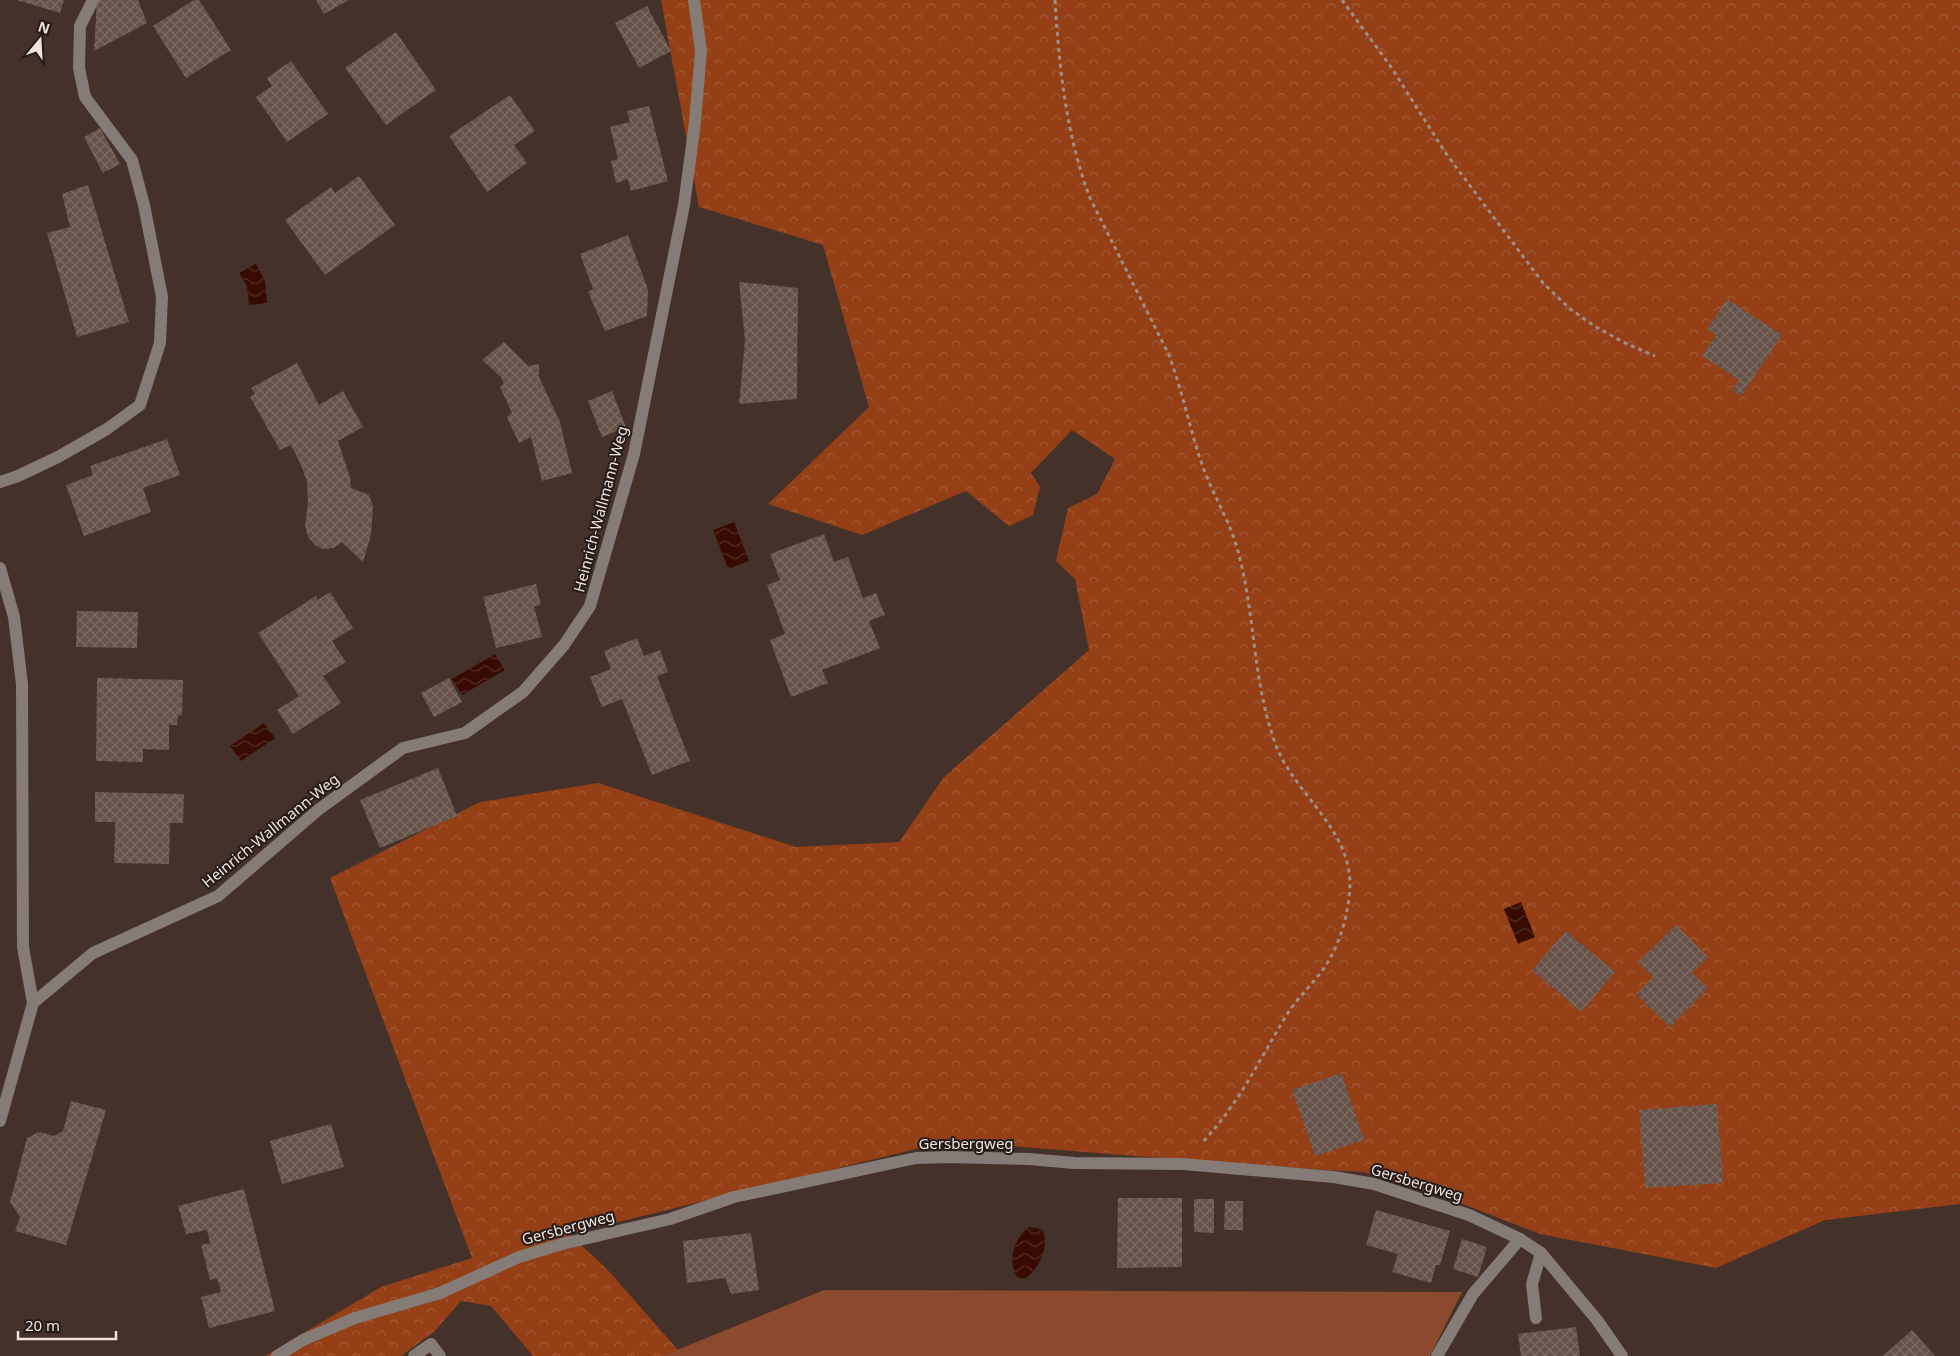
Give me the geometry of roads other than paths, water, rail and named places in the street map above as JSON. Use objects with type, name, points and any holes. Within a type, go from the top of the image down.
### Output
[{"type":"street","points":[[0,482],[18,476],[58,457],[107,429],[140,406],[160,343],[162,297],[144,205],[132,160],[85,97],[79,68],[80,26],[93,0]]},
{"type":"street","name":"Heinrich-Wallmann-Weg","points":[[33,1003],[93,953],[218,896],[318,810],[403,748],[465,734],[523,692],[564,645],[590,606],[634,454],[684,205],[696,122],[701,51],[694,0]]},
{"type":"street","points":[[0,568],[14,617],[22,684],[23,947],[33,1003],[0,1121]]},
{"type":"street","name":"Gersbergweg","points":[[276,1356],[303,1340],[355,1318],[440,1293],[518,1257],[562,1244],[670,1219],[734,1197],[916,1158],[948,1157],[1020,1159],[1074,1164],[1183,1164],[1334,1178],[1374,1184],[1470,1215],[1520,1239],[1541,1253],[1598,1320],[1622,1356]]},
{"type":"street","points":[[1437,1356],[1473,1294],[1520,1239]]},
{"type":"street","points":[[1536,1318],[1532,1284],[1541,1253]]},
{"type":"street","points":[[414,1356],[430,1344],[440,1356]]},
{"type":"water","points":[[256,264],[265,281],[267,303],[249,305],[247,286],[239,273]]},
{"type":"water","points":[[734,522],[749,561],[728,569],[713,530]]},
{"type":"water","points":[[495,654],[505,670],[462,695],[452,679]]},
{"type":"water","points":[[264,723],[275,738],[241,761],[230,746]]},
{"type":"water","points":[[1521,902],[1535,937],[1518,944],[1504,909]]},
{"type":"water","points":[[1029,1227],[1042,1229],[1045,1242],[1042,1257],[1034,1270],[1024,1279],[1017,1277],[1012,1256],[1019,1237]]}]
